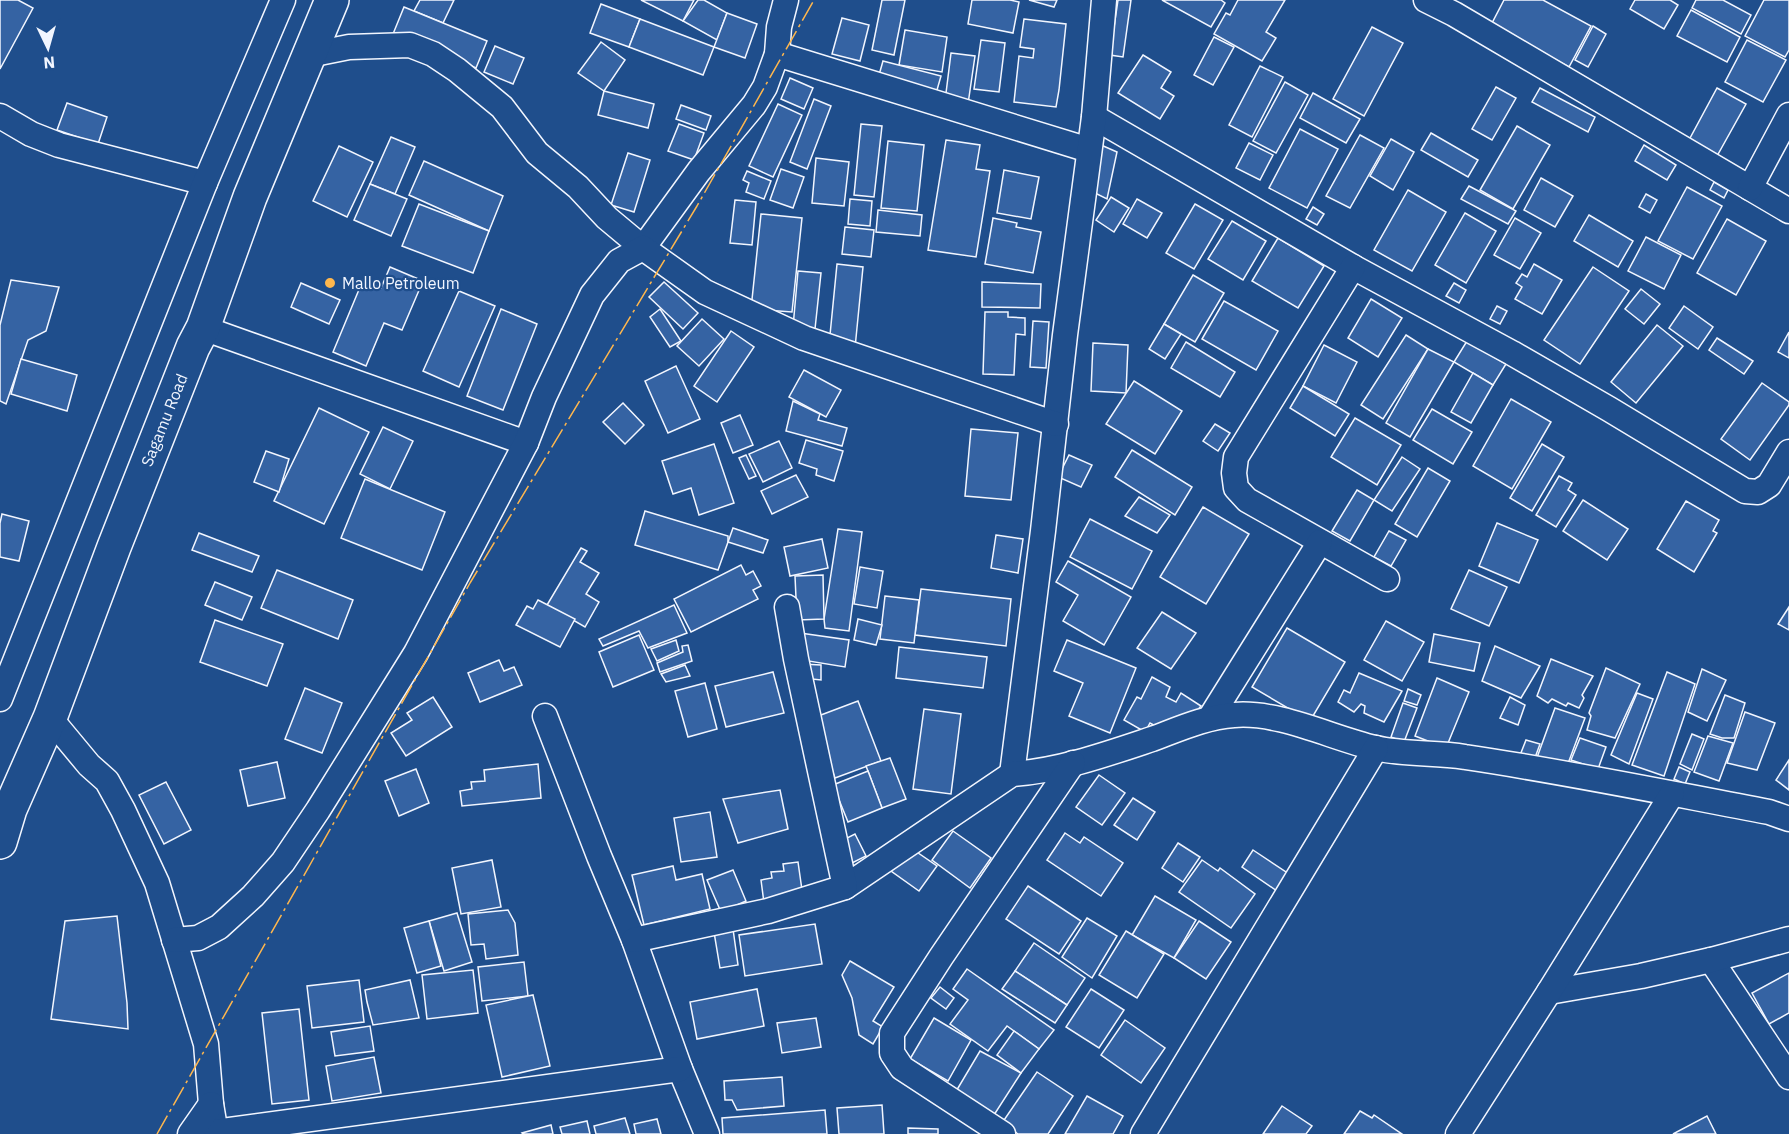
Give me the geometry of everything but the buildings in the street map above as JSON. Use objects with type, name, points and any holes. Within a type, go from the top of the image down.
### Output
[{"type":"highway","name":"Sagamu Road","points":[[0,842],[5,806],[50,718],[114,547],[203,328],[250,197],[332,0]]},
{"type":"street","points":[[0,699],[205,183],[283,0]]},
{"type":"street","points":[[174,940],[198,938],[219,927],[253,896],[283,862],[318,810],[416,653],[526,443],[544,397],[592,295],[618,261],[643,248],[699,171],[754,105],[765,87],[777,54],[779,27],[786,0]]},
{"type":"street","points":[[1011,774],[1094,117],[1104,0]]},
{"type":"street","points":[[1426,0],[1458,7],[1789,212]]},
{"type":"street","points":[[309,55],[349,47],[410,45],[433,54],[457,70],[502,107],[537,153],[578,187],[607,218],[643,248],[705,292],[804,338],[1056,424]]},
{"type":"street","points":[[777,54],[1089,150]]},
{"type":"street","points":[[1750,188],[1789,115]]},
{"type":"street","points":[[0,116],[31,134],[59,145],[205,183]]},
{"type":"street","points":[[1094,117],[1353,267],[1512,353],[1745,491],[1758,492],[1769,486],[1789,452]]},
{"type":"street","points":[[1353,267],[1236,457],[1234,473],[1236,488],[1247,500],[1387,579]]},
{"type":"street","points":[[203,328],[526,443]]},
{"type":"street","points":[[1210,718],[1320,542]]},
{"type":"street","points":[[787,607],[800,681],[845,887]]},
{"type":"street","points":[[634,940],[768,911],[845,887],[1011,774],[1036,772],[1073,763],[1210,718],[1236,714],[1266,717],[1300,725],[1376,748],[1463,756],[1769,812],[1789,819]]},
{"type":"street","points":[[545,716],[634,940],[680,1069],[707,1134]]},
{"type":"street","points":[[50,718],[89,765],[107,781],[157,883],[206,1044],[215,1133],[680,1069]]},
{"type":"street","points":[[1143,1134],[1376,748]]},
{"type":"street","points":[[1003,1134],[902,1068],[892,1053],[892,1034],[1073,763]]},
{"type":"street","points":[[1458,1134],[1672,794]]},
{"type":"street","points":[[1549,992],[1641,976],[1789,939]]},
{"type":"street","points":[[1711,960],[1789,1077]]},
{"type":"street","points":[[190,1134],[211,1104]]},
{"type":"power","points":[[157,1134],[470,583],[697,206],[814,0]]},
{"type":"place","name":"Mallo Petroleum","points":[[330,283]]}]
